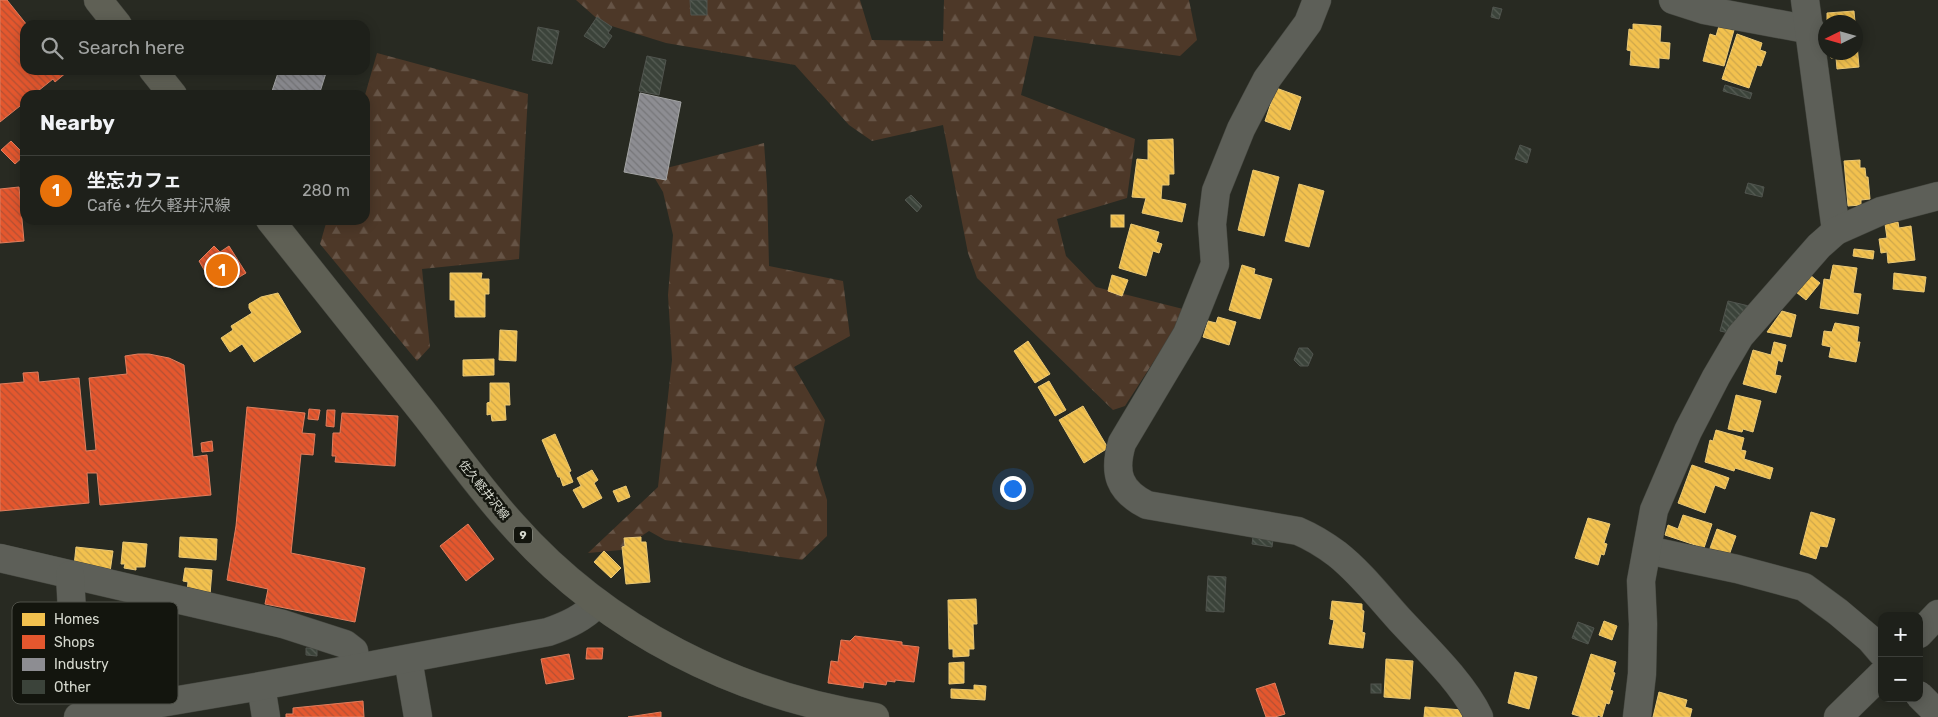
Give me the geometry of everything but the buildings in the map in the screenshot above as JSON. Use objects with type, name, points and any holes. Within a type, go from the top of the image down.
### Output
[{"type":"main road","points":[[98,0],[114,20]]},
{"type":"main road","points":[[157,75],[169,90]]},
{"type":"main road","name":"佐久軽井沢線","points":[[274,225],[513,525],[554,566],[598,603],[668,648],[727,677],[816,706],[875,717]]},
{"type":"street","points":[[1317,0],[1308,23],[1267,79],[1241,129],[1216,190],[1212,224],[1215,264],[1187,334],[1122,443],[1118,459],[1119,476],[1124,488],[1135,498],[1147,505],[1298,531],[1310,536],[1336,553],[1361,577],[1430,653],[1462,690],[1479,717]]},
{"type":"street","points":[[1673,0],[1704,10],[1811,30]]},
{"type":"street","points":[[1806,0],[1836,231]]},
{"type":"street","points":[[1637,717],[1642,674],[1643,624],[1641,581],[1654,510],[1688,431],[1740,336],[1819,246],[1836,231],[1881,211],[1938,196]]},
{"type":"street","points":[[1647,550],[1737,569],[1804,587],[1838,612],[1870,639],[1878,648]]},
{"type":"street","points":[[0,558],[283,624],[345,644],[354,651],[357,667]]},
{"type":"street","points":[[70,575],[71,602]]},
{"type":"street","points":[[178,701],[548,632],[575,622],[588,614],[598,603]]},
{"type":"street","points":[[1923,630],[1938,614]]},
{"type":"street","points":[[408,658],[418,717]]},
{"type":"street","points":[[1838,717],[1878,678]]},
{"type":"street","points":[[261,686],[266,717]]},
{"type":"street","points":[[1923,699],[1938,714]]},
{"type":"street","points":[[78,717],[109,714],[163,704]]},
{"type":"green space","points":[[576,0],[860,0],[872,40],[943,41],[944,0],[1189,0],[1197,40],[1180,56],[1034,36],[1021,95],[1135,139],[1127,198],[1057,219],[1066,256],[1096,287],[1187,310],[1125,406],[1113,410],[977,278],[968,253],[943,125],[872,141],[849,125],[795,65],[666,43],[602,23]]},
{"type":"green space","points":[[377,53],[528,94],[519,259],[422,269],[430,347],[417,361],[320,244],[326,225],[370,225],[370,90],[366,90]]},
{"type":"green space","points":[[764,143],[769,266],[843,281],[850,336],[794,367],[825,420],[816,465],[827,500],[827,536],[802,560],[665,540],[649,531],[621,550],[588,553],[658,487],[672,360],[668,295],[673,235],[663,192],[651,172]]},
{"type":"place","name":"坐忘カフェ","points":[[222,270]]}]
